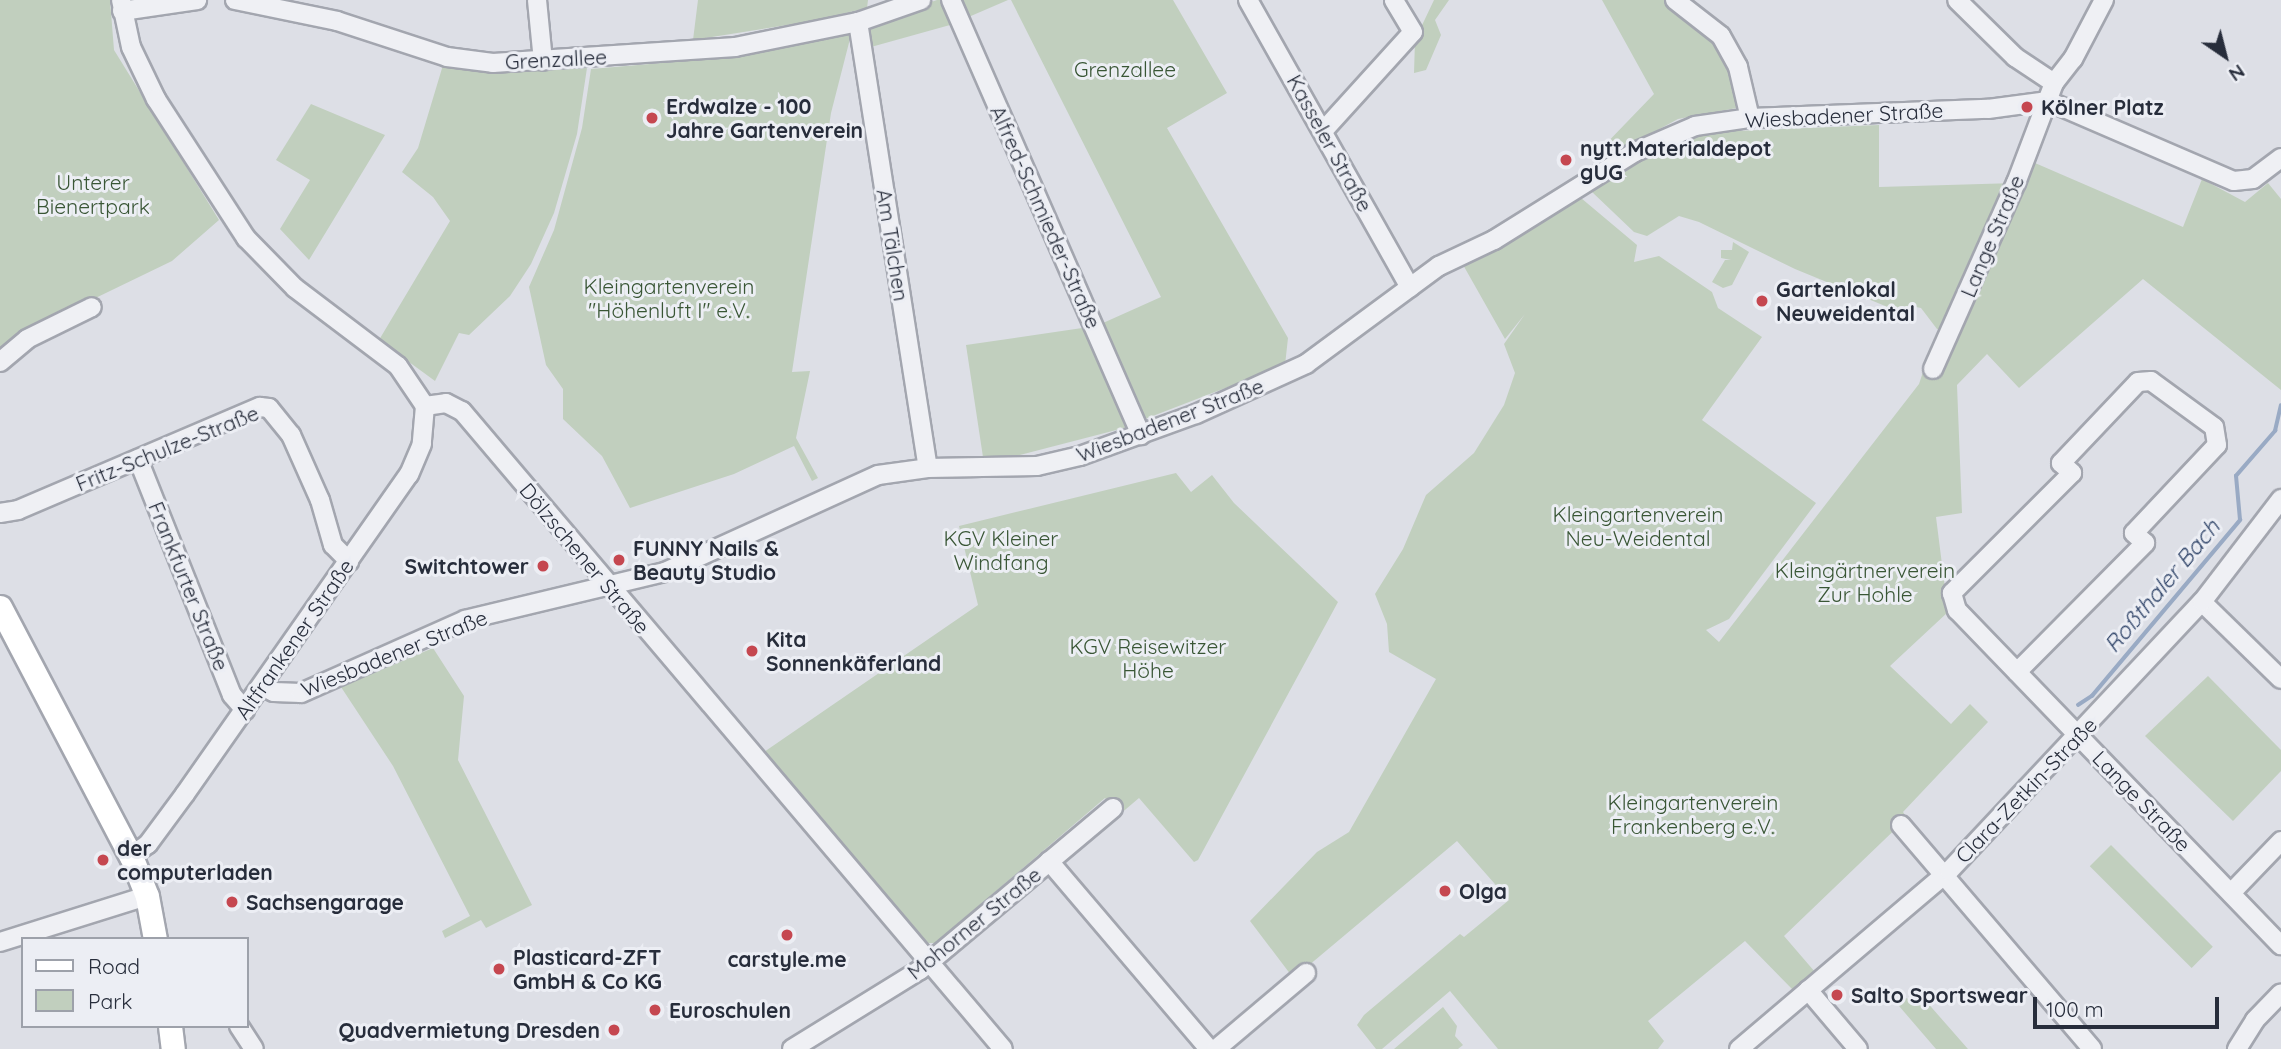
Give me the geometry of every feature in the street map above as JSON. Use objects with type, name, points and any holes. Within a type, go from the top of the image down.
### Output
[{"type":"main road","points":[[3,619],[131,856],[147,896],[155,937]]},
{"type":"main road","points":[[170,1028],[173,1049]]},
{"type":"street","points":[[197,0],[121,6],[131,47],[156,99],[253,246],[295,288],[398,366],[425,405]]},
{"type":"street","points":[[537,0],[543,61]]},
{"type":"street","name":"Grenzallee","points":[[245,1],[337,21],[447,57],[493,62],[735,47],[858,22],[921,0]]},
{"type":"street","name":"Alfred-Schmieder-Straße","points":[[951,0],[1140,435]]},
{"type":"street","name":"Kasseler Straße","points":[[1248,0],[1324,130],[1410,288]]},
{"type":"street","points":[[1324,130],[1413,32],[1394,0]]},
{"type":"street","points":[[1675,0],[1721,36],[1738,67],[1750,118]]},
{"type":"street","points":[[1957,0],[2015,57],[2054,83],[2073,59],[2104,0]]},
{"type":"street","name":"Am Tälchen","points":[[858,22],[928,468]]},
{"type":"street","name":"Lange Straße","points":[[1933,369],[2049,101],[2054,83]]},
{"type":"street","points":[[2049,101],[2234,181],[2253,179],[2281,158]]},
{"type":"street","name":"Wiesbadener Straße","points":[[262,686],[274,692],[301,693],[464,620],[608,587],[699,559],[878,475],[928,468],[1037,466],[1140,435],[1306,364],[1438,266],[1494,240],[1665,136],[1695,126],[1750,118],[1989,109],[2049,101]]},
{"type":"street","points":[[0,362],[27,340],[92,307]]},
{"type":"street","name":"Lange Straße","points":[[2017,672],[2145,543],[2134,533],[2217,445],[2214,427],[2151,381],[2138,382],[2062,463],[2072,473],[1952,593],[1957,610],[2281,945]]},
{"type":"street","name":"Dölzschener Straße","points":[[425,405],[446,403],[462,411],[608,587],[1003,1049]]},
{"type":"street","name":"Altfrankener Straße","points":[[131,856],[148,844],[262,686],[417,461],[425,405]]},
{"type":"street","name":"Fritz-Schulze-Straße","points":[[0,513],[18,510],[260,407],[269,408],[291,435],[320,500],[334,545],[349,561]]},
{"type":"street","name":"Frankfurter Straße","points":[[138,459],[232,695],[245,710]]},
{"type":"street","name":"Clara-Zetkin-Straße","points":[[1739,1049],[1942,877],[2202,602],[2281,499]]},
{"type":"street","name":"Fritz-Schulze-Straße","points":[[0,527],[18,510]]},
{"type":"street","points":[[2202,602],[2281,679]]},
{"type":"street","name":"Mohorner Straße","points":[[796,1048],[930,962],[1113,808]]},
{"type":"street","points":[[1901,825],[1942,877],[2092,1049]]},
{"type":"street","points":[[2231,893],[2281,841]]},
{"type":"street","points":[[1049,862],[1209,1049]]},
{"type":"street","points":[[0,942],[147,896]]},
{"type":"street","points":[[1216,1049],[1306,973]]},
{"type":"street","points":[[1808,990],[1858,1049]]},
{"type":"street","points":[[2237,1049],[2255,1020],[2281,993]]},
{"type":"street","points":[[240,1028],[254,1049]]},
{"type":"green space","name":"Unterer Bienertpark","points":[[0,0],[110,0],[114,50],[219,220],[172,261],[79,306],[0,354]]},
{"type":"green space","points":[[698,0],[868,0],[867,8],[812,21],[693,40]]},
{"type":"green space","points":[[937,0],[1008,0],[950,25],[871,47],[867,24]]},
{"type":"green space","points":[[1011,0],[1173,0],[1227,93],[1167,128],[1288,338],[1285,365],[1145,419],[1103,323],[1161,297]]},
{"type":"green space","points":[[1434,0],[1449,0],[1435,20],[1441,35],[1426,70],[1414,73],[1415,40]]},
{"type":"green space","points":[[1602,0],[1664,0],[1710,36],[1730,61],[1742,107],[1678,119],[1604,159],[1599,151],[1654,94]]},
{"type":"green space","name":"Kleingartenverein \"Höhenluft I\" e.V.","points":[[852,31],[831,113],[792,372],[810,371],[796,438],[818,478],[812,481],[794,446],[734,474],[630,508],[602,456],[563,419],[563,389],[546,365],[529,287],[554,230],[582,128],[591,69],[732,57]]},
{"type":"green space","points":[[443,65],[491,70],[587,68],[577,134],[554,213],[531,264],[510,296],[469,335],[459,333],[435,381],[379,340],[450,221],[433,197],[402,172],[418,148]]},
{"type":"green space","points":[[311,104],[385,135],[309,260],[280,229],[310,180],[276,160]]},
{"type":"green space","points":[[1879,125],[1879,187],[2016,183],[2035,163],[2183,227],[2202,179],[2245,202],[2268,183],[2281,199],[2281,390],[2143,279],[2019,388],[1987,354],[1957,385],[1962,513],[1936,517],[1948,612],[1890,666],[1951,724],[1970,704],[1988,722],[1903,812],[1907,818],[1784,936],[1815,972],[1793,990],[1745,941],[1648,1021],[1664,1041],[1658,1049],[1498,1049],[1450,991],[1382,1049],[1376,1049],[1357,1025],[1364,1015],[1460,934],[1464,937],[1509,900],[1457,841],[1308,966],[1305,963],[1291,975],[1250,921],[1317,852],[1349,832],[1436,679],[1389,652],[1387,624],[1375,594],[1403,549],[1426,495],[1474,453],[1504,405],[1515,373],[1504,344],[1525,314],[1505,339],[1462,263],[1581,198],[1637,245],[1634,262],[1659,256],[1712,292],[1718,308],[1762,337],[1702,420],[1816,503],[1729,619],[1706,630],[1719,642],[1919,384],[1924,369],[1933,369],[1949,334],[1937,329],[1921,308],[1916,307],[1912,317],[1795,269],[1699,222],[1679,216],[1647,236],[1634,232],[1591,191],[1649,154],[1711,132]]},
{"type":"green space","points":[[1733,242],[1749,252],[1732,285],[1723,288],[1712,282],[1725,260],[1731,260],[1721,258],[1721,250],[1732,250]]},
{"type":"green space","points":[[1089,327],[1128,427],[1008,458],[983,457],[966,345]]},
{"type":"green space","name":"KGV Reisewitzer Höhe","points":[[1176,473],[1191,492],[1212,475],[1234,503],[1338,602],[1198,860],[1194,862],[1139,798],[1119,815],[1105,798],[935,943],[927,943],[764,752],[978,605],[959,526]]},
{"type":"green space","points":[[433,648],[464,696],[458,760],[532,905],[486,928],[481,920],[445,938],[442,931],[470,916],[393,766],[341,687]]},
{"type":"green space","points":[[2208,676],[2281,750],[2281,771],[2233,821],[2145,736]]},
{"type":"green space","points":[[2111,845],[2213,947],[2192,968],[2090,866]]},
{"type":"green space","points":[[1897,995],[1920,1003],[1925,1000],[1968,1049],[1936,1049],[1893,999]]},
{"type":"green space","points":[[1443,1007],[1457,1026],[1455,1036],[1463,1045],[1458,1049],[1394,1049]]},
{"type":"waterway","name":"Roßthaler Bach","points":[[2078,705],[2092,696],[2240,520],[2236,476],[2275,431],[2281,406]]},
{"type":"place","name":"Kölner Platz","points":[[2027,107]]},
{"type":"place","name":"Erdwalze - 100 Jahre Gartenverein","points":[[652,118]]},
{"type":"place","name":"nytt.Materialdepot gUG","points":[[1566,160]]},
{"type":"place","name":"Gartenlokal Neuweidental","points":[[1762,301]]},
{"type":"place","name":"FUNNY Nails & Beauty Studio","points":[[619,560]]},
{"type":"place","name":"Switchtower","points":[[543,566]]},
{"type":"place","name":"Kita Sonnenkäferland","points":[[752,651]]},
{"type":"place","name":"der computerladen","points":[[103,860]]},
{"type":"place","name":"Olga","points":[[1445,891]]},
{"type":"place","name":"Sachsengarage","points":[[232,902]]},
{"type":"place","name":"carstyle.me","points":[[787,935]]},
{"type":"place","name":"Plasticard-ZFT GmbH & Co KG","points":[[499,969]]},
{"type":"place","name":"Salto Sportswear","points":[[1837,995]]},
{"type":"place","name":"Euroschulen","points":[[655,1010]]},
{"type":"place","name":"Quadvermietung Dresden","points":[[614,1030]]},
{"type":"park label","name":"Kleingartenverein Neu-Weidental","points":[[1638,526]]},
{"type":"park label","name":"KGV Kleiner Windfang","points":[[1001,550]]},
{"type":"park label","name":"Kleingärtnerverein Zur Hohle","points":[[1865,582]]},
{"type":"park label","name":"Kleingartenverein Frankenberg e.V.","points":[[1693,814]]}]
